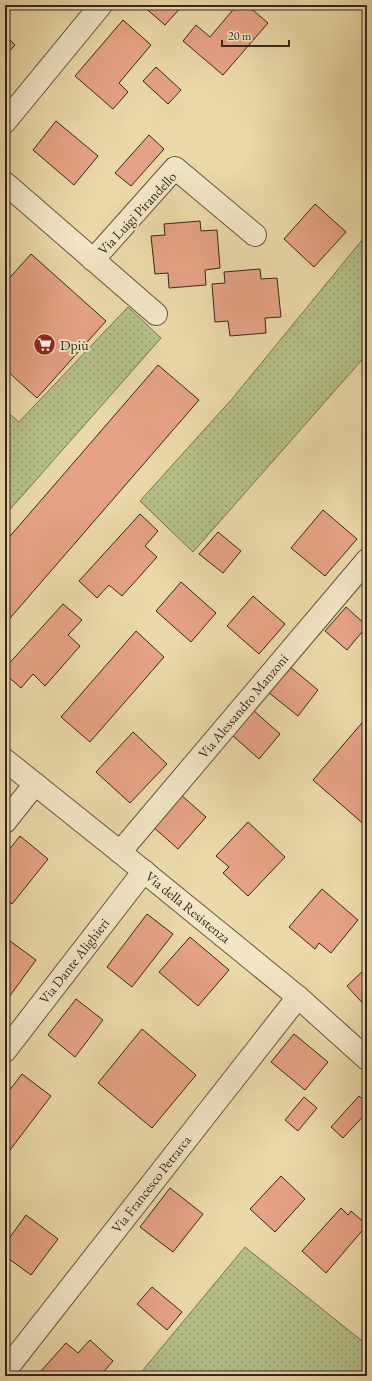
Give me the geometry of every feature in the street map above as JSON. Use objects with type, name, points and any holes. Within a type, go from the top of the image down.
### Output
[{"type":"street","points":[[5,122],[101,5]]},
{"type":"street","name":"Via Luigi Pirandello","points":[[92,260],[175,168],[255,235]]},
{"type":"street","name":"Via Luigi Pirandello","points":[[5,183],[156,314]]},
{"type":"street","name":"Via Alessandro Manzoni","points":[[120,852],[367,560]]},
{"type":"street","name":"Via della Resistenza","points":[[5,760],[298,997],[367,1059]]},
{"type":"street","points":[[5,822],[35,784]]},
{"type":"street","name":"Via Dante Alighieri","points":[[5,1051],[144,871]]},
{"type":"street","name":"Via Francesco Petrarca","points":[[5,1371],[298,997]]},
{"type":"green space","points":[[367,234],[367,354],[193,552],[140,501],[232,399]]},
{"type":"green space","points":[[128,307],[161,338],[6,514],[5,410],[19,422]]},
{"type":"green space","points":[[245,1247],[367,1345],[367,1376],[138,1376]]},
{"type":"building","points":[[142,5],[183,5],[165,25]]},
{"type":"building","points":[[237,5],[247,5],[268,23],[223,75],[183,41],[196,25],[210,37]]},
{"type":"building","points":[[123,20],[151,45],[119,83],[128,92],[113,109],[75,76]]},
{"type":"building","points":[[5,35],[15,45],[5,56]]},
{"type":"building","points":[[156,67],[181,90],[168,104],[143,81]]},
{"type":"building","points":[[56,121],[98,156],[74,185],[33,150]]},
{"type":"building","points":[[149,135],[164,149],[131,186],[115,173]]},
{"type":"building","points":[[315,204],[346,232],[314,267],[284,239]]},
{"type":"building","points":[[200,221],[201,231],[217,230],[220,268],[205,270],[206,285],[169,288],[168,273],[155,274],[151,236],[165,235],[164,224]]},
{"type":"building","name":"Dpiù","points":[[31,254],[106,321],[37,398],[5,369],[5,283]]},
{"type":"building","points":[[260,269],[261,279],[277,278],[281,317],[265,318],[266,333],[230,336],[228,321],[215,322],[212,284],[225,283],[224,272]]},
{"type":"building","points":[[158,365],[199,400],[5,624],[5,542]]},
{"type":"building","points":[[323,510],[357,539],[325,576],[291,548]]},
{"type":"building","points":[[140,514],[158,531],[145,546],[157,557],[122,596],[109,585],[97,598],[79,581]]},
{"type":"building","points":[[218,532],[241,551],[223,573],[199,554]]},
{"type":"building","points":[[181,582],[216,613],[191,642],[156,611]]},
{"type":"building","points":[[253,596],[285,624],[259,654],[227,626]]},
{"type":"building","points":[[63,604],[82,620],[68,635],[80,646],[45,686],[33,674],[21,688],[5,674],[5,668]]},
{"type":"building","points":[[346,607],[367,626],[347,650],[325,631]]},
{"type":"building","points":[[136,631],[164,657],[90,742],[61,717]]},
{"type":"building","points":[[289,666],[318,690],[298,716],[268,692]]},
{"type":"building","points":[[253,710],[280,734],[259,759],[232,735]]},
{"type":"building","points":[[367,717],[367,827],[313,780]]},
{"type":"building","points":[[133,732],[167,764],[130,803],[96,772]]},
{"type":"building","points":[[179,793],[206,817],[178,849],[151,825]]},
{"type":"building","points":[[248,822],[285,857],[248,896],[223,873],[229,867],[216,856]]},
{"type":"building","points":[[20,836],[48,859],[12,904],[5,899],[5,855]]},
{"type":"building","points":[[322,889],[358,920],[331,953],[319,943],[315,949],[289,927]]},
{"type":"building","points":[[147,914],[173,934],[132,987],[107,967]]},
{"type":"building","points":[[190,937],[229,970],[198,1006],[159,972]]},
{"type":"building","points":[[10,941],[36,960],[9,997],[5,994],[5,948]]},
{"type":"building","points":[[367,967],[367,1008],[347,986]]},
{"type":"building","points":[[76,999],[103,1020],[75,1057],[48,1035]]},
{"type":"building","points":[[142,1029],[196,1075],[152,1128],[98,1083]]},
{"type":"building","points":[[294,1034],[328,1062],[305,1090],[271,1062]]},
{"type":"building","points":[[22,1074],[51,1096],[10,1150],[5,1146],[5,1096]]},
{"type":"building","points":[[359,1096],[367,1103],[367,1112],[343,1138],[331,1127]]},
{"type":"building","points":[[304,1097],[317,1108],[298,1131],[285,1120]]},
{"type":"building","points":[[281,1176],[305,1199],[275,1232],[250,1209]]},
{"type":"building","points":[[170,1188],[203,1214],[173,1252],[140,1227]]},
{"type":"building","points":[[341,1208],[348,1215],[351,1211],[367,1225],[326,1273],[302,1251]]},
{"type":"building","points":[[26,1215],[58,1239],[31,1275],[5,1256],[5,1244]]},
{"type":"building","points":[[152,1287],[182,1312],[167,1330],[137,1304]]},
{"type":"building","points":[[90,1340],[113,1361],[100,1376],[46,1376],[41,1371],[66,1343],[78,1353]]},
{"type":"place","name":"Dpiù","points":[[45,345]]}]
